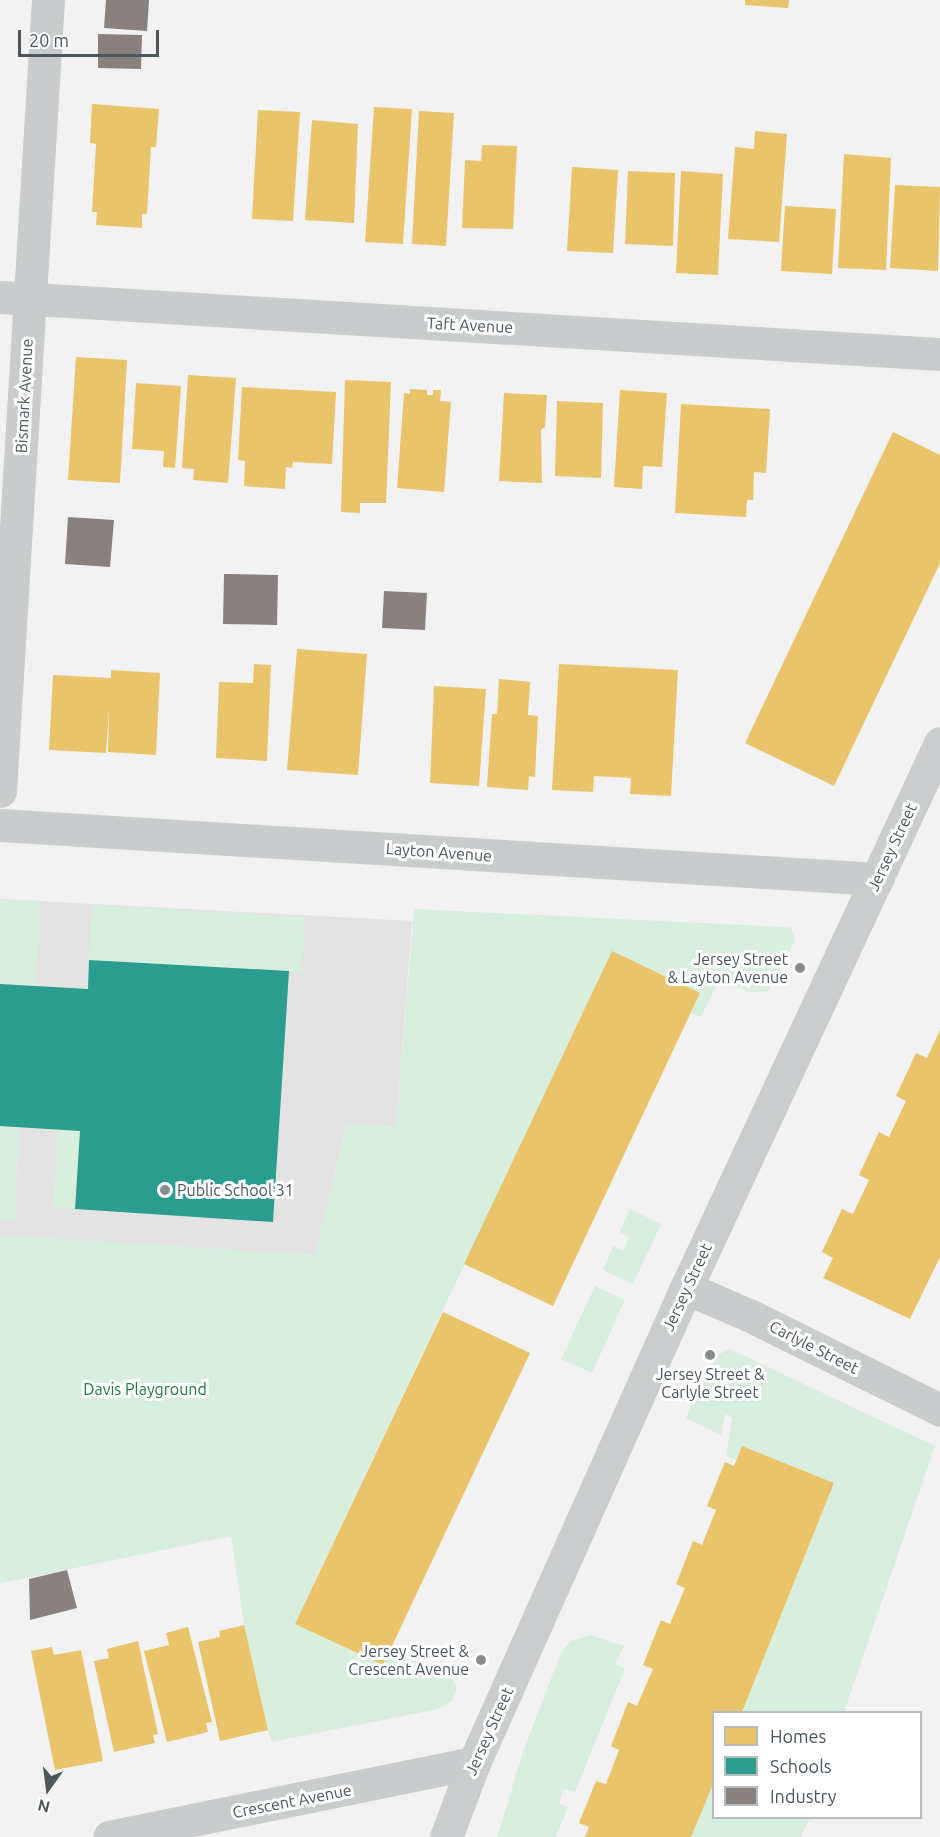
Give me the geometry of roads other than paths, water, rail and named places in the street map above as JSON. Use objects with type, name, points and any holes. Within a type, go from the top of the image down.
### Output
[{"type":"street","name":"Bismark Avenue","points":[[0,791],[15,298],[48,0]]},
{"type":"street","name":"Taft Avenue","points":[[15,298],[940,354]]},
{"type":"street","name":"Jersey Street","points":[[447,1837],[474,1763],[686,1288],[940,743]]},
{"type":"street","name":"Layton Avenue","points":[[0,825],[877,879]]},
{"type":"street","name":"Carlyle Street","points":[[686,1288],[751,1316],[940,1410]]},
{"type":"street","name":"Crescent Avenue","points":[[109,1837],[474,1763]]},
{"type":"place","name":"Jersey Street & Layton Avenue","points":[[800,968]]},
{"type":"place","name":"Public School 31","points":[[165,1190]]},
{"type":"place","name":"Jersey Street & Carlyle Street","points":[[710,1355]]},
{"type":"place","name":"Jersey Street & Crescent Avenue","points":[[481,1660]]},
{"type":"park label","name":"Davis Playground","points":[[145,1389]]}]
